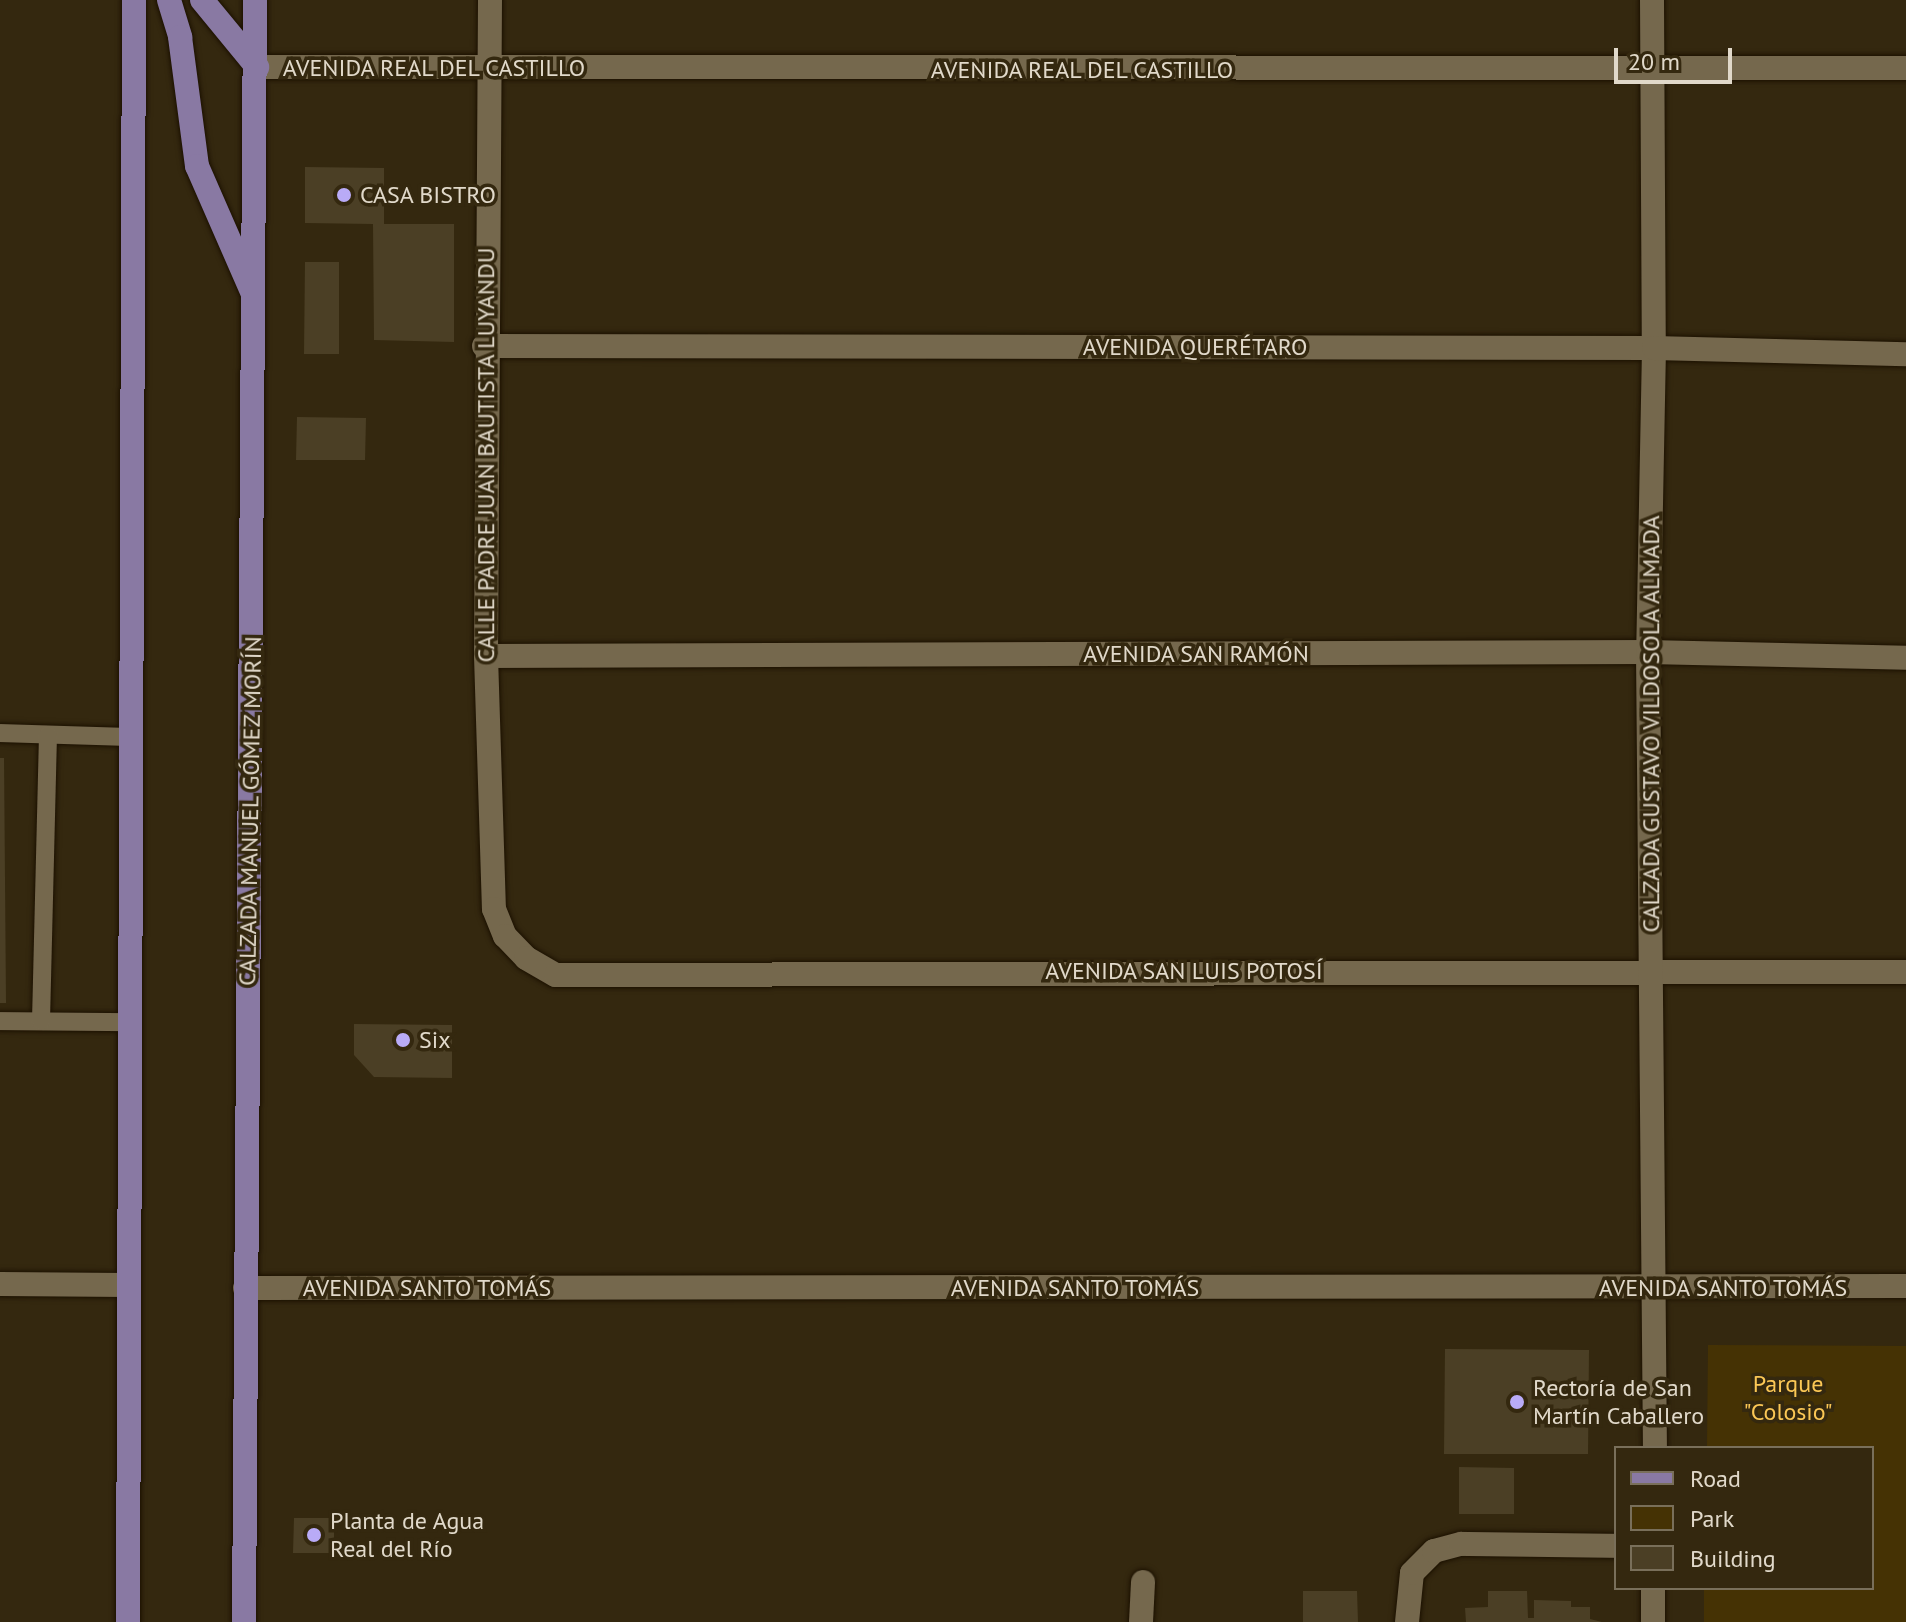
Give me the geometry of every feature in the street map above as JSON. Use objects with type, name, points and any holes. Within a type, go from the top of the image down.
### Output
[{"type":"main road","points":[[128,1622],[128,737],[134,0]]},
{"type":"main road","points":[[169,0],[180,37],[197,166],[256,301]]},
{"type":"main road","points":[[202,0],[257,67]]},
{"type":"main road","name":"CALZADA MANUEL GÓMEZ MORÍN","points":[[244,1622],[256,301],[255,0]]},
{"type":"street","name":"CALLE PADRE JUAN BAUTISTA LUYANDU","points":[[490,0],[484,346],[486,656],[494,909]]},
{"type":"street","name":"CALZADA GUSTAVO VILDOSOLA ALMADA","points":[[1652,0],[1654,348],[1648,652],[1658,1289],[1655,1446]]},
{"type":"street","name":"AVENIDA REAL DEL CASTILLO","points":[[257,67],[1652,71],[1906,68]]},
{"type":"street","name":"AVENIDA QUERÉTARO","points":[[484,346],[1654,348],[1906,354]]},
{"type":"street","name":"AVENIDA SAN RAMÓN","points":[[486,656],[1648,652],[1906,658]]},
{"type":"street","name":"AVENIDA SAN LUIS POTOSÍ","points":[[494,909],[505,936],[526,958],[556,975],[1652,969],[1906,972]]},
{"type":"street","points":[[0,1284],[126,1285]]},
{"type":"street","name":"AVENIDA SANTO TOMÁS","points":[[245,1288],[1658,1289],[1906,1286]]},
{"type":"street","points":[[1407,1622],[1412,1573],[1434,1551],[1461,1544],[1614,1546]]},
{"type":"street","points":[[1141,1622],[1143,1582]]},
{"type":"street","points":[[1653,1590],[1653,1622]]},
{"type":"lane","points":[[0,733],[128,737]]},
{"type":"lane","points":[[41,1021],[48,735]]},
{"type":"lane","points":[[0,1021],[127,1022]]},
{"type":"green space","name":"Parque \"Colosio\"","points":[[1708,1345],[1906,1346],[1906,1622],[1704,1622],[1704,1590],[1874,1590],[1874,1446],[1707,1446]]},
{"type":"building","points":[[305,167],[384,168],[384,224],[454,224],[454,342],[374,340],[373,224],[305,223]]},
{"type":"building","points":[[305,262],[339,262],[339,354],[304,354]]},
{"type":"building","points":[[297,417],[366,418],[365,460],[296,460]]},
{"type":"building","points":[[0,758],[4,758],[6,1003],[0,1003]]},
{"type":"building","name":"Six","points":[[354,1024],[452,1025],[452,1078],[374,1077],[354,1055]]},
{"type":"building","name":"Rectoría de San Martín Caballero","points":[[1445,1349],[1589,1350],[1588,1454],[1444,1454]]},
{"type":"building","points":[[1459,1467],[1514,1468],[1514,1514],[1459,1514]]},
{"type":"building","name":"Planta de Agua Real del Río","points":[[294,1518],[334,1518],[334,1553],[293,1553]]},
{"type":"building","points":[[1303,1591],[1357,1591],[1358,1622],[1303,1622]]},
{"type":"building","points":[[1488,1591],[1527,1591],[1528,1618],[1534,1618],[1534,1600],[1571,1601],[1571,1607],[1590,1607],[1590,1619],[1602,1622],[1466,1622],[1465,1608],[1488,1607]]},
{"type":"place","name":"CASA BISTRO","points":[[344,195]]},
{"type":"place","name":"Six","points":[[403,1040]]},
{"type":"place","name":"Rectoría de San Martín Caballero","points":[[1517,1402]]},
{"type":"place","name":"Planta de Agua Real del Río","points":[[314,1535]]}]
